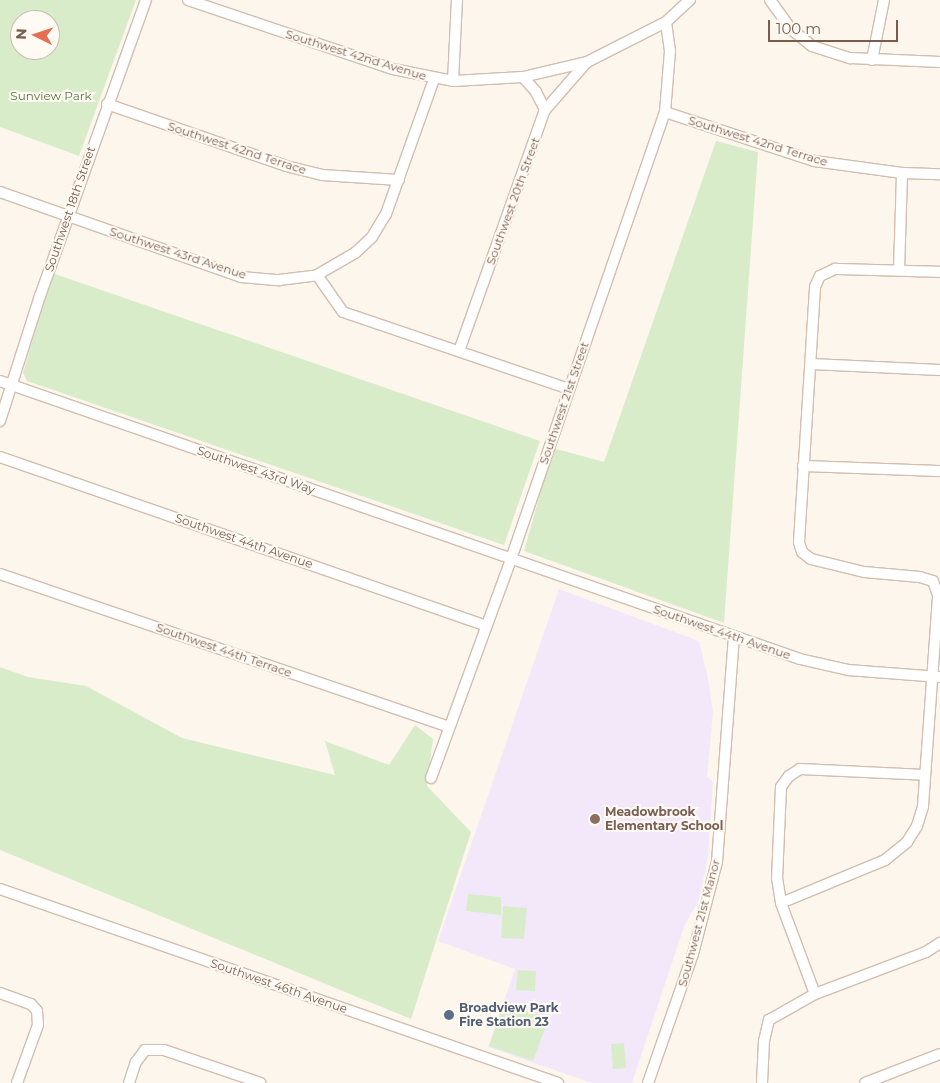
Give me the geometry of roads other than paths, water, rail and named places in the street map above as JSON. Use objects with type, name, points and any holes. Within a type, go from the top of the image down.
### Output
[{"type":"street","name":"Southwest 18th Street","points":[[0,421],[68,216],[146,0]]},
{"type":"street","name":"Southwest 42nd Avenue","points":[[188,0],[393,70],[434,80],[453,81],[522,77],[587,62],[666,22],[690,0]]},
{"type":"street","points":[[453,81],[457,0]]},
{"type":"street","points":[[770,0],[791,29],[812,46],[850,58],[940,62]]},
{"type":"street","points":[[872,60],[884,0]]},
{"type":"street","name":"Southwest 21st Street","points":[[431,778],[511,559],[666,112],[670,51],[666,22]]},
{"type":"street","name":"Southwest 20th Street","points":[[459,351],[545,110],[587,62]]},
{"type":"street","points":[[522,77],[536,92],[545,110]]},
{"type":"street","name":"Southwest 43rd Avenue","points":[[0,192],[241,276],[279,280],[317,275],[336,267],[372,237],[386,214],[434,80]]},
{"type":"street","name":"Southwest 42nd Terrace","points":[[107,104],[286,166],[322,175],[399,180]]},
{"type":"street","name":"Southwest 42nd Terrace","points":[[666,112],[814,161],[902,173],[940,174]]},
{"type":"street","points":[[899,270],[902,173]]},
{"type":"street","points":[[781,903],[885,860],[907,842],[917,826],[923,806],[936,676],[938,595],[933,581],[920,577],[864,572],[811,559],[802,552],[799,542],[811,364],[814,287],[820,276],[835,268],[940,272]]},
{"type":"street","points":[[317,275],[343,312],[569,390]]},
{"type":"street","points":[[811,364],[940,370]]},
{"type":"street","name":"Southwest 43rd Way","points":[[0,381],[511,559]]},
{"type":"street","name":"Southwest 44th Avenue","points":[[0,457],[487,626]]},
{"type":"street","points":[[804,466],[940,471]]},
{"type":"street","name":"Southwest 44th Avenue","points":[[511,559],[734,638],[848,670],[936,676]]},
{"type":"street","name":"Southwest 44th Terrace","points":[[0,574],[449,727]]},
{"type":"street","name":"Southwest 21st Manor","points":[[648,1083],[693,954],[718,862],[734,638]]},
{"type":"street","points":[[814,994],[781,903],[777,879],[781,788],[789,776],[800,769],[925,775]]},
{"type":"street","name":"Southwest 46th Avenue","points":[[0,889],[558,1083]]},
{"type":"street","points":[[762,1083],[764,1041],[769,1020],[814,994],[926,952],[940,943]]},
{"type":"street","points":[[0,993],[31,1004],[37,1012],[38,1026],[17,1083]]},
{"type":"street","points":[[129,1083],[136,1062],[145,1050],[164,1050],[261,1083]]},
{"type":"street","points":[[865,1083],[940,1054]]},
{"type":"place","name":"Meadowbrook Elementary School","points":[[595,819]]},
{"type":"place","name":"Broadview Park Fire Station 23","points":[[449,1015]]},
{"type":"park label","name":"Sunview Park","points":[[51,96]]}]
